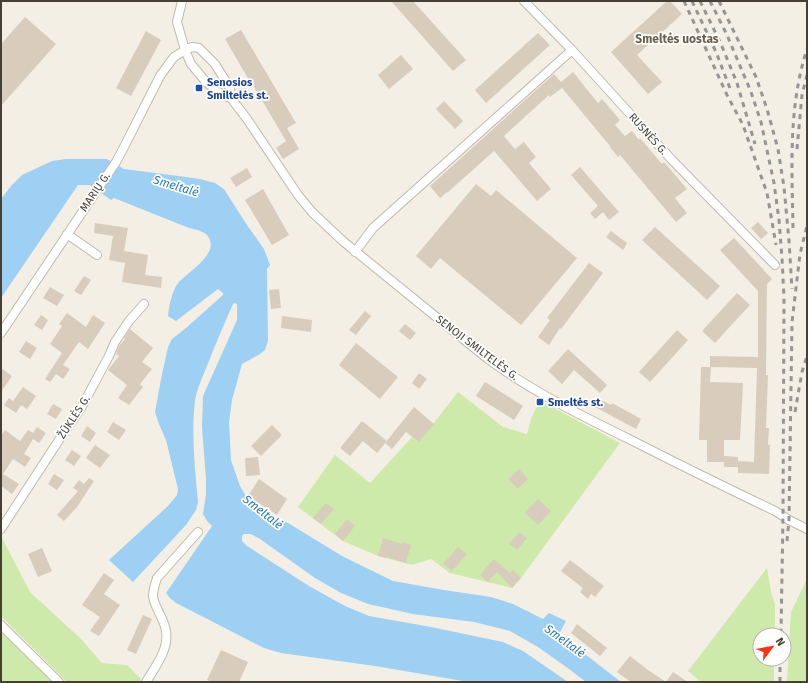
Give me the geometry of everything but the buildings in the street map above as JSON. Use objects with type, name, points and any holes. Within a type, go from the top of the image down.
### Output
[{"type":"street","points":[[182,1],[177,22],[185,50]]},
{"type":"street","name":"RUSNĖS G.","points":[[524,1],[572,50],[671,159],[775,266]]},
{"type":"street","name":"SENOJI SMILTELĖS G.","points":[[231,98],[230,88],[215,64],[199,48],[192,47],[185,50],[191,64],[206,82],[221,94],[231,98],[247,119],[298,195],[312,212],[355,252],[488,359],[543,394],[600,425],[807,528]]},
{"type":"street","name":"MARIŲ G.","points":[[1,332],[116,162],[160,76],[174,57],[185,50]]},
{"type":"street","points":[[355,252],[373,228],[572,50]]},
{"type":"street","points":[[67,234],[97,255]]},
{"type":"street","name":"ŽŪKLĖS G.","points":[[1,529],[81,408],[115,342],[129,321],[144,304]]},
{"type":"street","points":[[146,682],[160,659],[165,646],[165,624],[152,598],[157,578],[198,532]]},
{"type":"street","points":[[1,625],[59,682]]},
{"type":"green space","points":[[458,392],[503,427],[527,434],[536,408],[544,404],[620,443],[521,578],[512,588],[450,573],[431,559],[412,565],[378,556],[343,541],[298,507],[335,455],[370,483],[412,437],[419,442]]},
{"type":"green space","points":[[2,538],[30,592],[81,639],[102,663],[127,665],[141,679],[140,682],[67,682],[1,616]]},
{"type":"green space","points":[[767,568],[775,605],[775,627],[752,627],[752,667],[774,667],[774,682],[701,682],[688,671]]},
{"type":"green space","points":[[807,579],[807,682],[787,682],[788,667],[792,667],[791,612]]},
{"type":"green space","points":[[1,631],[53,682],[1,682]]},
{"type":"water","name":"Smeltalė","points":[[66,159],[107,159],[124,169],[200,179],[215,183],[224,189],[264,249],[270,265],[267,269],[268,341],[265,350],[242,364],[232,400],[229,422],[231,460],[240,486],[247,498],[277,519],[288,523],[342,556],[393,581],[491,597],[513,604],[543,619],[549,613],[566,621],[559,634],[621,682],[586,682],[538,647],[510,631],[474,622],[413,614],[368,604],[341,593],[315,578],[251,534],[244,534],[242,536],[242,541],[247,546],[309,586],[345,606],[369,616],[503,642],[523,651],[568,682],[469,682],[375,666],[281,653],[264,648],[176,603],[170,598],[166,593],[212,526],[203,514],[206,494],[206,479],[202,427],[203,396],[237,320],[237,304],[234,303],[216,342],[196,397],[193,426],[198,502],[196,510],[186,525],[133,582],[109,560],[168,506],[177,495],[178,489],[166,440],[155,412],[168,347],[172,339],[223,295],[223,293],[218,289],[176,321],[168,316],[171,299],[176,286],[205,258],[209,252],[211,246],[209,237],[201,231],[189,228],[114,198],[111,200],[90,185],[78,185],[1,298],[1,199],[22,175],[52,161]]},
{"type":"railway","points":[[684,1],[727,95],[743,125],[767,193],[776,245]]},
{"type":"railway","points":[[692,1],[716,52],[731,91]]},
{"type":"railway","points":[[700,1],[721,44],[737,83],[755,144]]},
{"type":"railway","points":[[710,1],[727,35],[751,92],[761,122],[774,183],[779,220],[784,298],[781,627]]},
{"type":"railway","points":[[719,1],[756,77],[778,149],[784,187],[792,289]]},
{"type":"railway","points":[[793,228],[792,138],[797,93],[807,49]]},
{"type":"railway","points":[[797,149],[802,95],[807,75]]},
{"type":"railway","points":[[787,541],[789,520],[792,322],[800,254],[807,226]]},
{"type":"railway","points":[[795,412],[802,372],[807,356]]},
{"type":"railway","points":[[780,667],[780,682]]},
{"type":"place","name":"Senosios Smiltelės st.","points":[[199,88]]},
{"type":"place","name":"Smeltės st.","points":[[540,402]]},
{"type":"district","name":"Smeltės uostas","points":[[677,39]]}]
